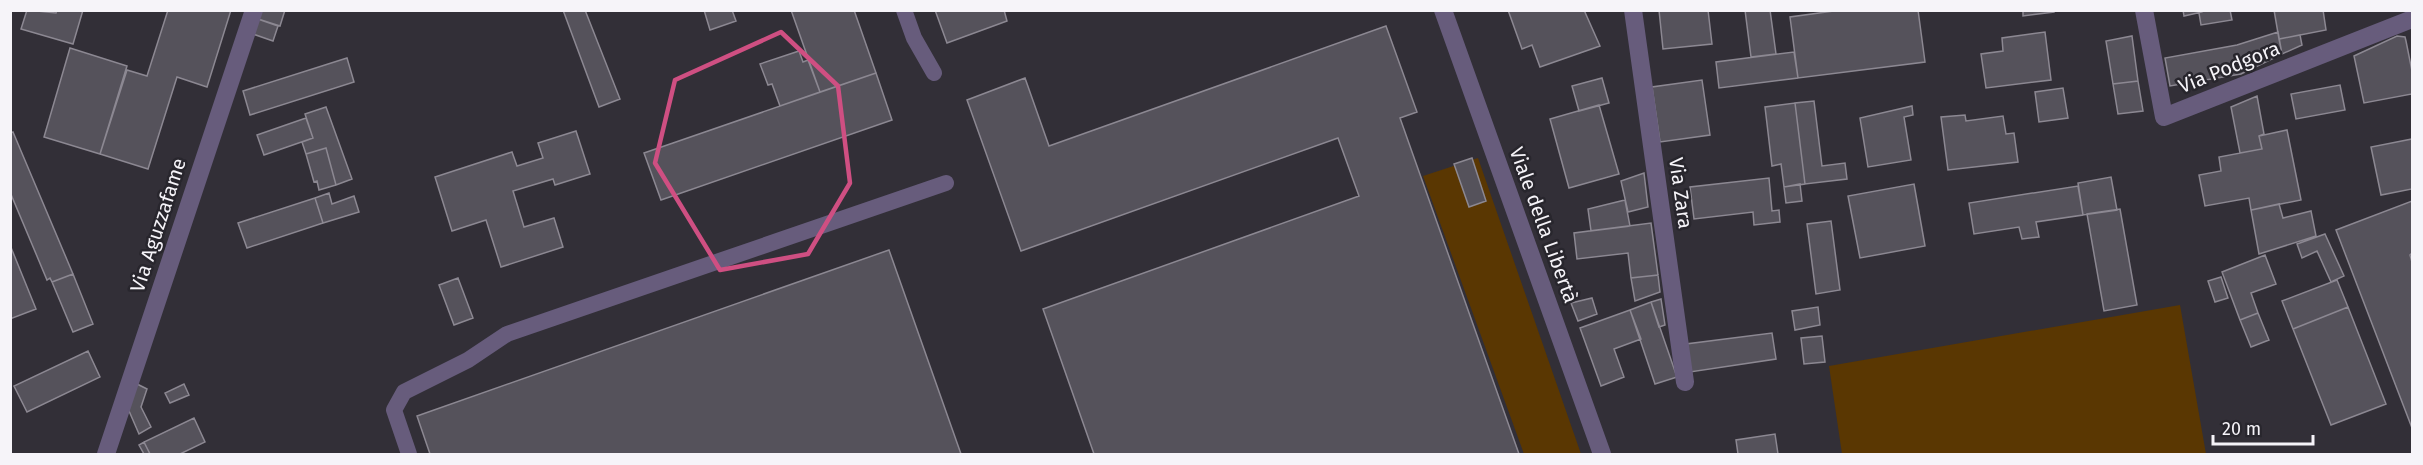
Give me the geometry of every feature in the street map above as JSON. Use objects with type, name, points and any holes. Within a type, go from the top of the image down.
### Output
[{"type":"street","name":"Via Aguzzafame","points":[[106,454],[254,10]]},
{"type":"street","name":"Viale della Libertà","points":[[1443,10],[1602,454]]},
{"type":"street","name":"Via Zara","points":[[1633,10],[1685,382]]},
{"type":"street","name":"Via Podgora","points":[[2144,10],[2164,117],[2412,18]]},
{"type":"lane","points":[[904,10],[914,38],[934,72]]},
{"type":"lane","points":[[409,454],[394,410],[404,392],[468,360],[507,334],[946,183]]},
{"type":"highlighted area","points":[[781,32],[838,86],[850,183],[808,254],[720,270],[655,163],[675,80]]},
{"type":"shaded area","points":[[1478,158],[1581,454],[1524,454],[1423,176]]},
{"type":"shaded area","points":[[2180,305],[2206,454],[1842,454],[1829,366]]},
{"type":"building","points":[[27,10],[56,13],[57,10],[83,10],[73,44],[21,29]]},
{"type":"building","points":[[168,10],[231,10],[207,87],[177,77],[148,169],[100,154],[127,70],[147,76]]},
{"type":"building","points":[[258,10],[285,10],[280,26],[255,18]]},
{"type":"building","points":[[563,10],[585,10],[620,99],[599,107]]},
{"type":"building","points":[[704,10],[732,10],[736,21],[710,30]]},
{"type":"building","points":[[791,10],[854,10],[876,73],[820,92]]},
{"type":"building","points":[[935,10],[1004,10],[1007,21],[947,43]]},
{"type":"building","points":[[1508,10],[1584,10],[1600,46],[1540,67],[1532,45],[1522,49]]},
{"type":"building","points":[[1659,10],[1708,10],[1712,44],[1663,49]]},
{"type":"building","points":[[1745,10],[1770,10],[1776,54],[1751,57]]},
{"type":"building","points":[[1841,10],[1918,10],[1925,62],[1798,78],[1790,17]]},
{"type":"building","points":[[2023,10],[2054,10],[2054,12],[2023,16]]},
{"type":"building","points":[[2183,10],[2202,10],[2202,12],[2184,16]]},
{"type":"building","points":[[2202,10],[2230,10],[2232,20],[2201,25],[2199,13]]},
{"type":"building","points":[[2274,10],[2323,10],[2326,30],[2279,39]]},
{"type":"building","points":[[255,18],[278,26],[273,41],[250,33]]},
{"type":"building","points":[[1386,26],[1417,112],[1400,118],[1519,454],[1094,454],[1043,309],[1359,196],[1338,138],[1021,251],[967,100],[1025,78],[1049,146]]},
{"type":"building","points":[[2045,32],[2051,80],[1986,88],[1981,54],[2003,51],[2002,38]]},
{"type":"building","points":[[2278,32],[2282,54],[2241,74],[2170,86],[2165,58],[2237,45]]},
{"type":"building","points":[[2300,35],[2302,45],[2282,54],[2279,39]]},
{"type":"building","points":[[2132,36],[2138,81],[2113,84],[2106,41]]},
{"type":"building","points":[[2397,36],[2405,37],[2412,71],[2412,94],[2364,103],[2354,56]]},
{"type":"building","points":[[70,48],[127,66],[100,154],[44,137]]},
{"type":"building","points":[[799,51],[803,62],[808,60],[820,92],[780,106],[772,84],[768,85],[760,64]]},
{"type":"building","points":[[1794,52],[1798,78],[1719,88],[1716,62]]},
{"type":"building","points":[[347,58],[354,82],[250,115],[243,91]]},
{"type":"building","points":[[876,73],[892,120],[661,200],[644,153]]},
{"type":"building","points":[[1602,78],[1609,103],[1579,111],[1572,86]]},
{"type":"building","points":[[1702,80],[1710,135],[1660,142],[1652,87]]},
{"type":"building","points":[[2138,81],[2143,111],[2118,114],[2113,84]]},
{"type":"building","points":[[2340,85],[2345,110],[2296,119],[2291,94]]},
{"type":"building","points":[[2063,88],[2068,118],[2039,122],[2035,92]]},
{"type":"building","points":[[2257,96],[2264,134],[2259,136],[2262,149],[2240,153],[2231,107]]},
{"type":"building","points":[[1814,101],[1822,166],[1845,163],[1847,179],[1805,184],[1795,103]]},
{"type":"building","points":[[1795,103],[1805,184],[1784,187],[1781,164],[1772,166],[1765,107]]},
{"type":"building","points":[[1599,105],[1619,174],[1569,188],[1550,119]]},
{"type":"building","points":[[1912,106],[1913,115],[1904,117],[1911,160],[1868,167],[1860,118]]},
{"type":"building","points":[[326,107],[352,179],[336,185],[326,148],[306,154],[302,142],[313,138],[305,114]]},
{"type":"building","points":[[1965,115],[1966,121],[2003,116],[2006,134],[2014,133],[2018,162],[1948,170],[1941,117]]},
{"type":"building","points":[[306,118],[313,138],[264,155],[257,135]]},
{"type":"building","points":[[2287,130],[2301,200],[2251,210],[2249,198],[2205,206],[2199,175],[2221,171],[2219,157],[2262,149],[2259,136]]},
{"type":"building","points":[[576,131],[590,174],[555,185],[553,179],[513,191],[524,227],[554,218],[563,247],[501,267],[486,220],[452,231],[435,177],[512,152],[517,166],[543,158],[538,143]]},
{"type":"building","points":[[13,132],[73,274],[52,282],[50,278],[47,280],[10,192],[10,133]]},
{"type":"building","points":[[2412,139],[2412,189],[2381,195],[2371,147]]},
{"type":"building","points":[[326,148],[336,185],[319,190],[317,181],[314,182],[306,154]]},
{"type":"building","points":[[1472,158],[1486,201],[1469,207],[1454,164]]},
{"type":"building","points":[[1644,173],[1648,207],[1628,212],[1621,181]]},
{"type":"building","points":[[2111,177],[2117,210],[2083,215],[2078,183]]},
{"type":"building","points":[[1769,178],[1772,211],[1779,210],[1780,222],[1754,225],[1753,212],[1694,219],[1690,187]]},
{"type":"building","points":[[1800,184],[1802,201],[1786,203],[1784,187]]},
{"type":"building","points":[[1914,184],[1925,246],[1860,258],[1848,196]]},
{"type":"building","points":[[2078,186],[2083,215],[2036,222],[2039,237],[2022,239],[2019,227],[1974,234],[1969,203]]},
{"type":"building","points":[[329,193],[332,204],[354,196],[359,212],[323,223],[315,198]]},
{"type":"building","points":[[315,198],[323,223],[247,248],[238,223]]},
{"type":"building","points":[[1625,200],[1630,226],[1591,231],[1588,209]]},
{"type":"building","points":[[2412,201],[2412,253],[2410,255],[2412,262],[2412,428],[2336,230]]},
{"type":"building","points":[[2279,204],[2283,218],[2311,211],[2316,236],[2259,254],[2251,210]]},
{"type":"building","points":[[2120,209],[2137,305],[2104,311],[2087,214]]},
{"type":"building","points":[[1831,221],[1840,290],[1816,294],[1807,224]]},
{"type":"building","points":[[1651,223],[1658,275],[1631,278],[1628,253],[1577,259],[1574,233]]},
{"type":"building","points":[[2325,234],[2344,276],[2331,282],[2317,251],[2302,258],[2297,244]]},
{"type":"building","points":[[10,245],[36,309],[10,319]]},
{"type":"building","points":[[889,250],[961,454],[430,454],[417,416]]},
{"type":"building","points":[[2265,255],[2276,284],[2251,293],[2258,313],[2240,320],[2222,272]]},
{"type":"building","points":[[73,274],[93,324],[73,332],[52,282]]},
{"type":"building","points":[[1658,275],[1660,292],[1635,301],[1631,278]]},
{"type":"building","points":[[2221,277],[2228,298],[2215,302],[2208,281]]},
{"type":"building","points":[[458,278],[473,318],[454,325],[439,285]]},
{"type":"building","points":[[2337,280],[2348,307],[2293,329],[2282,301]]},
{"type":"building","points":[[1592,298],[1597,314],[1578,321],[1571,303]]},
{"type":"building","points":[[1661,299],[1665,325],[1659,327],[1651,302]]},
{"type":"building","points":[[1651,302],[1677,377],[1655,384],[1630,310]]},
{"type":"building","points":[[1818,307],[1820,325],[1795,330],[1792,311]]},
{"type":"building","points":[[2348,307],[2386,404],[2331,425],[2293,329]]},
{"type":"building","points":[[1630,310],[1641,339],[1614,349],[1624,377],[1601,386],[1580,328]]},
{"type":"building","points":[[2258,313],[2269,340],[2251,347],[2240,320]]},
{"type":"building","points":[[1772,333],[1776,359],[1690,372],[1686,344]]},
{"type":"building","points":[[1822,336],[1825,362],[1804,364],[1801,338]]},
{"type":"building","points":[[88,351],[100,377],[27,412],[14,386]]},
{"type":"building","points":[[135,383],[147,389],[141,407],[151,427],[139,434],[126,404]]},
{"type":"building","points":[[184,384],[189,395],[170,403],[165,393]]},
{"type":"building","points":[[194,418],[205,442],[180,454],[150,454],[144,442]]},
{"type":"building","points":[[1775,434],[1778,454],[1738,454],[1736,440]]},
{"type":"building","points":[[144,442],[150,454],[144,454],[139,445]]}]
